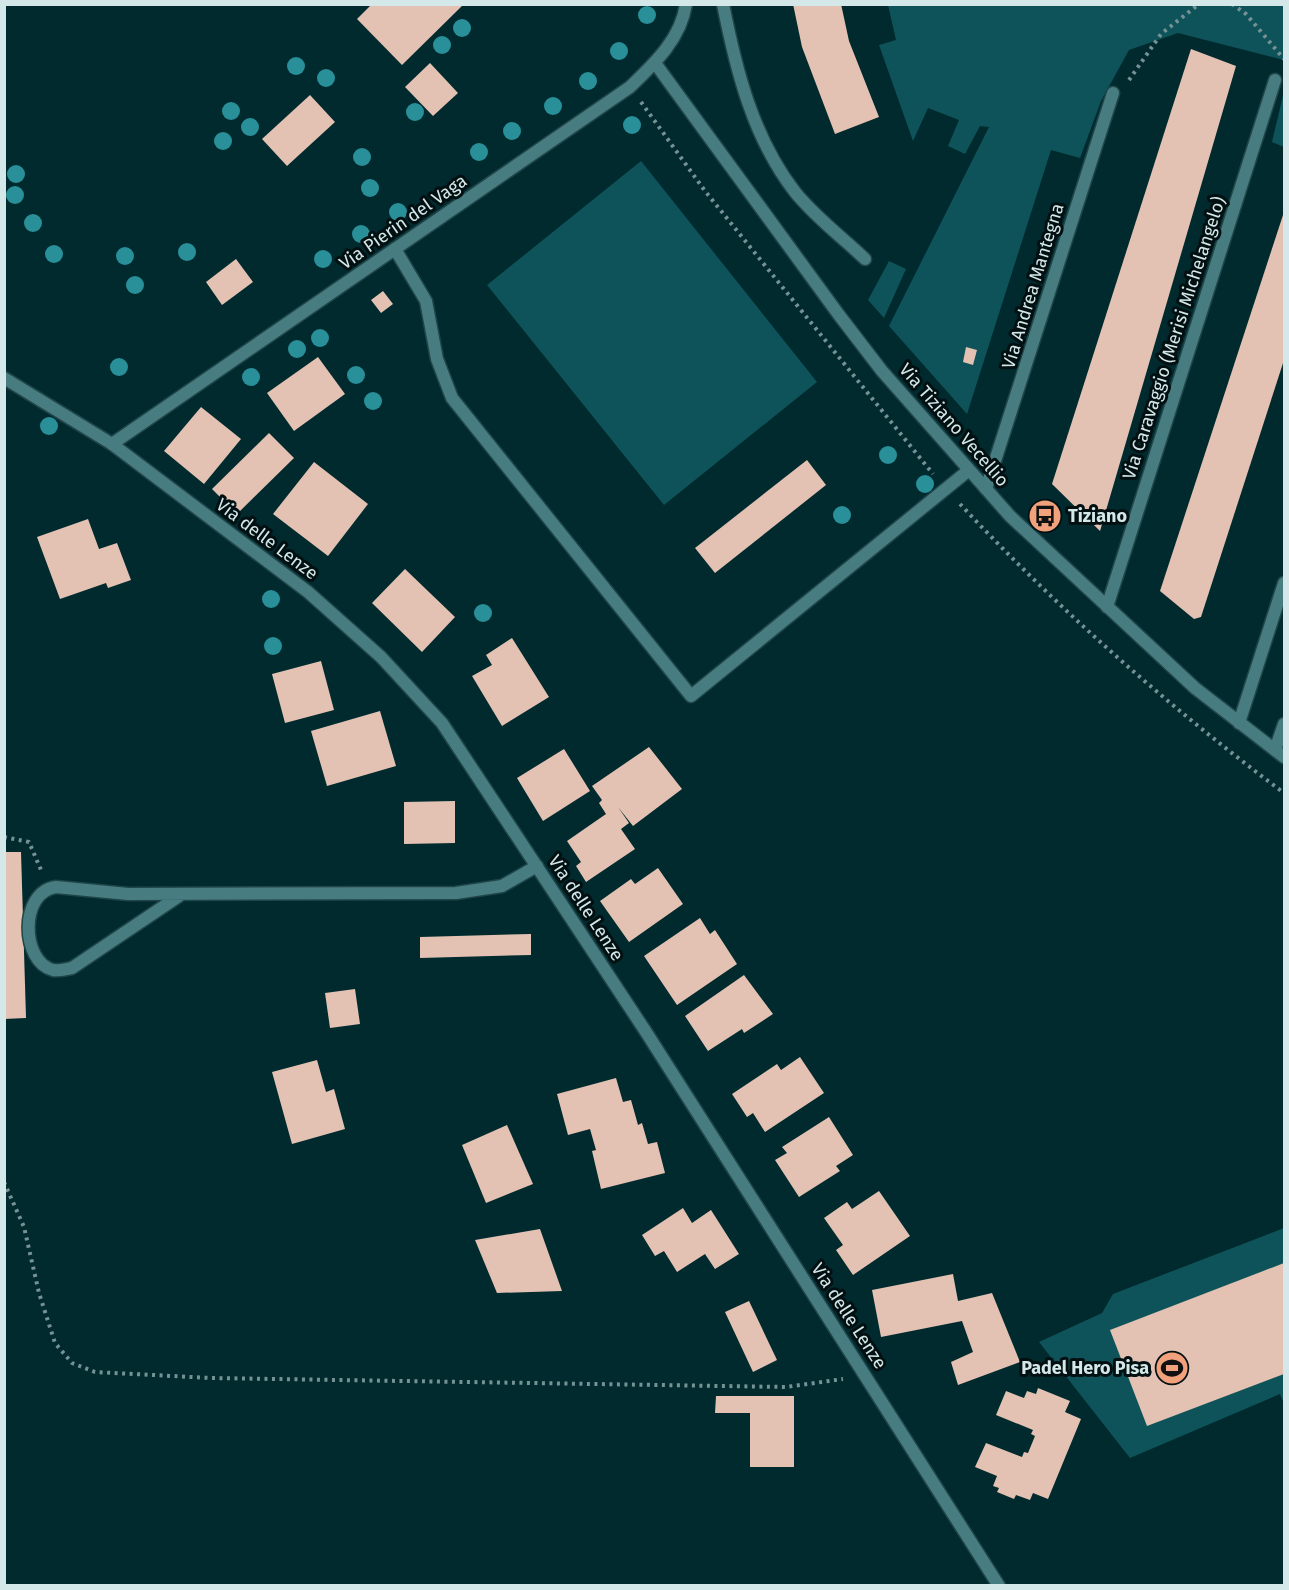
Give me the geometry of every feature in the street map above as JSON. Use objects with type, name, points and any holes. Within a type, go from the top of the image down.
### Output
[{"type":"street","name":"Via Pierin del Vaga","points":[[112,444],[630,87],[656,63],[680,26],[686,4]]},
{"type":"street","points":[[723,4],[730,42],[758,130],[796,192],[865,259]]},
{"type":"street","name":"Via Tiziano Vecellio","points":[[656,63],[882,371],[1010,516],[1195,688],[1280,754]]},
{"type":"street","name":"Via Caravaggio (Merisi Michelangelo)","points":[[1107,607],[1275,80]]},
{"type":"street","name":"Via Andrea Mantegna","points":[[986,489],[1113,93]]},
{"type":"street","points":[[395,249],[426,301],[437,359],[452,398],[691,696],[969,470]]},
{"type":"street","name":"Via delle Lenze","points":[[4,378],[112,444],[300,585],[381,657],[442,723],[867,1376],[999,1586]]},
{"type":"street","points":[[1239,723],[1284,583]]},
{"type":"street","points":[[1280,754],[1284,724]]},
{"type":"street","points":[[182,894],[110,945],[72,968],[52,970],[44,964],[31,944],[31,909],[35,897],[45,888],[182,894],[456,893],[502,886],[537,866]]},
{"type":"path","points":[[1113,93],[1124,88],[1161,34],[1199,4]]},
{"type":"path","points":[[1232,4],[1246,14],[1284,59]]},
{"type":"path","points":[[4,837],[29,842],[40,864],[45,888]]},
{"type":"path","points":[[4,1182],[24,1227],[39,1293],[55,1343],[72,1363],[95,1372],[222,1378],[786,1387],[867,1376]]},
{"type":"shaded area","points":[[888,5],[1284,5],[1284,60],[1178,33],[1129,50],[1101,101],[1080,158],[1051,150],[967,414],[889,326],[989,127],[980,126],[965,154],[948,146],[959,120],[928,108],[913,141],[879,45],[896,40]]},
{"type":"shaded area","points":[[1284,91],[1284,147],[1272,142]]},
{"type":"shaded area","points":[[641,161],[817,382],[664,505],[487,285]]},
{"type":"shaded area","points":[[889,261],[906,269],[884,318],[868,300]]},
{"type":"shaded area","name":"Padel Hero Pisa","points":[[1284,1228],[1284,1404],[1280,1394],[1130,1458],[1039,1342],[1102,1313],[1113,1294]]},
{"type":"building","points":[[372,4],[464,4],[402,65],[357,19]]},
{"type":"building","points":[[793,4],[841,4],[849,41],[879,117],[835,134],[802,47]]},
{"type":"building","points":[[1191,49],[1236,66],[1100,531],[1052,484]]},
{"type":"building","points":[[430,63],[458,93],[433,116],[405,87]]},
{"type":"building","points":[[310,95],[335,122],[287,166],[262,139]]},
{"type":"building","points":[[1284,212],[1284,360],[1201,617],[1194,619],[1160,591]]},
{"type":"building","points":[[236,259],[253,282],[222,305],[206,282]]},
{"type":"building","points":[[383,291],[393,304],[381,313],[371,300]]},
{"type":"building","points":[[966,347],[977,350],[973,365],[963,362]]},
{"type":"building","points":[[318,357],[345,394],[294,431],[267,393]]},
{"type":"building","points":[[201,407],[241,439],[204,484],[164,451]]},
{"type":"building","points":[[269,433],[294,458],[237,514],[212,489]]},
{"type":"building","points":[[807,460],[826,485],[715,573],[695,548]]},
{"type":"building","points":[[314,462],[368,504],[328,556],[273,514]]},
{"type":"building","points":[[88,519],[99,549],[117,543],[131,580],[108,588],[106,583],[60,599],[37,537]]},
{"type":"building","points":[[405,569],[455,617],[422,652],[372,603]]},
{"type":"building","points":[[512,638],[549,697],[502,726],[472,676],[492,665],[486,655]]},
{"type":"building","points":[[321,661],[334,710],[285,723],[272,674]]},
{"type":"building","points":[[380,711],[396,766],[327,786],[311,731]]},
{"type":"building","points":[[649,747],[682,789],[633,826],[618,807],[629,823],[621,829],[635,849],[586,882],[576,866],[581,862],[567,841],[606,814],[599,803],[602,800],[592,786]]},
{"type":"building","points":[[564,749],[590,791],[543,821],[517,778]]},
{"type":"building","points":[[455,801],[455,843],[404,844],[404,802]]},
{"type":"building","points":[[4,852],[21,852],[26,1018],[4,1019]]},
{"type":"building","points":[[658,868],[683,904],[629,942],[600,901],[631,879],[635,884]]},
{"type":"building","points":[[700,918],[710,934],[715,930],[737,964],[677,1005],[644,956]]},
{"type":"building","points":[[531,934],[531,955],[420,958],[420,937]]},
{"type":"building","points":[[744,975],[773,1014],[744,1033],[742,1029],[708,1051],[685,1016]]},
{"type":"building","points":[[355,989],[360,1024],[330,1028],[325,993]]},
{"type":"building","points":[[800,1057],[824,1093],[765,1132],[753,1113],[747,1117],[732,1094],[777,1064],[781,1070]]},
{"type":"building","points":[[317,1060],[326,1092],[334,1089],[345,1129],[292,1144],[272,1072]]},
{"type":"building","points":[[616,1078],[623,1102],[631,1100],[638,1125],[642,1123],[648,1144],[657,1142],[665,1173],[601,1189],[592,1151],[596,1150],[590,1129],[568,1135],[557,1094]]},
{"type":"building","points":[[829,1117],[853,1155],[836,1166],[840,1171],[799,1197],[775,1160],[787,1153],[782,1147]]},
{"type":"building","points":[[507,1125],[533,1184],[486,1203],[462,1145]]},
{"type":"building","points":[[879,1191],[910,1236],[853,1275],[836,1250],[843,1245],[824,1218],[847,1202],[852,1209]]},
{"type":"building","points":[[683,1208],[692,1223],[711,1210],[739,1254],[715,1269],[705,1254],[677,1272],[664,1251],[655,1256],[642,1235]]},
{"type":"building","points":[[540,1229],[562,1291],[497,1293],[475,1240]]},
{"type":"building","points":[[1284,1263],[1284,1374],[1147,1426],[1110,1330]]},
{"type":"building","points":[[953,1274],[958,1301],[992,1293],[1020,1362],[958,1385],[951,1362],[973,1352],[962,1321],[881,1337],[872,1290]]},
{"type":"building","points":[[749,1301],[777,1360],[753,1372],[725,1312]]},
{"type":"building","points":[[1038,1388],[1070,1401],[1065,1412],[1081,1419],[1048,1499],[1033,1493],[1030,1500],[1016,1495],[1014,1499],[997,1492],[999,1488],[993,1486],[997,1476],[975,1467],[986,1443],[1022,1457],[1024,1452],[1028,1453],[1035,1436],[1031,1434],[1033,1430],[996,1415],[1006,1391],[1024,1398],[1027,1391],[1036,1394]]},
{"type":"building","points":[[716,1396],[794,1396],[794,1467],[750,1467],[750,1413],[715,1413]]},
{"type":"place","name":"Tiziano","points":[[1045,516]]},
{"type":"place","name":"Padel Hero Pisa","points":[[1172,1368]]}]
